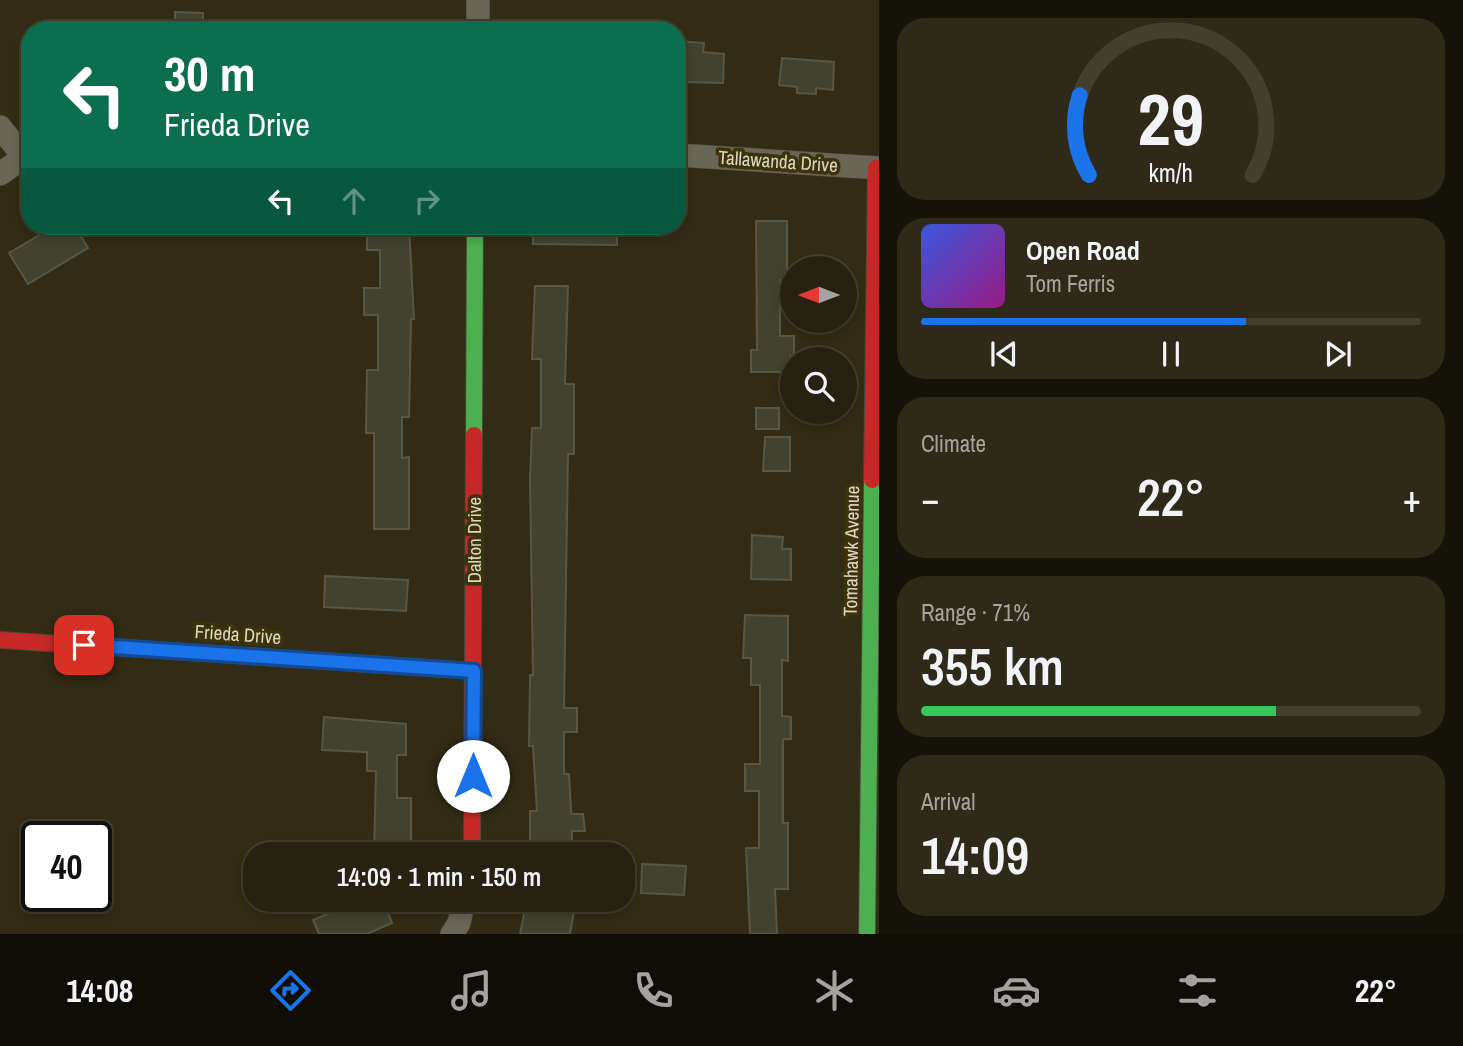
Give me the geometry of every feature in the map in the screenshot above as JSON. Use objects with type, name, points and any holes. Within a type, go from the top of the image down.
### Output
[{"type":"street","points":[[478,0],[478,21]]},
{"type":"street","points":[[0,127],[21,149]]},
{"type":"street","name":"Tallawanda Drive","points":[[686,156],[877,168]]},
{"type":"street","points":[[0,174],[21,159]]},
{"type":"street","name":"Tomahawk Avenue","points":[[867,934],[877,168]]},
{"type":"street","name":"Dalton Drive","points":[[472,842],[475,235]]},
{"type":"street","name":"Frieda Drive","points":[[0,640],[474,671]]},
{"type":"street","points":[[452,934],[461,912]]},
{"type":"building","points":[[175,12],[203,13],[203,21],[175,21]]},
{"type":"building","points":[[686,42],[704,43],[703,52],[724,54],[723,83],[686,82]]},
{"type":"building","points":[[782,58],[834,62],[833,90],[816,88],[816,94],[797,93],[797,87],[779,85]]},
{"type":"building","points":[[756,221],[787,221],[787,256],[780,256],[780,336],[794,336],[794,347],[780,347],[780,372],[751,372],[751,350],[757,350]]},
{"type":"building","points":[[40,235],[80,235],[88,248],[28,284],[9,253]]},
{"type":"building","points":[[367,235],[409,235],[414,319],[411,319],[409,417],[402,417],[402,458],[409,457],[409,529],[374,529],[374,433],[366,433],[367,370],[378,370],[378,315],[364,315],[364,288],[380,288],[380,250],[367,250]]},
{"type":"building","points":[[533,235],[617,235],[617,245],[533,244]]},
{"type":"building","points":[[535,286],[568,286],[565,384],[574,384],[574,454],[568,454],[564,708],[577,708],[577,732],[564,732],[564,774],[569,774],[572,814],[583,814],[585,831],[572,831],[572,842],[530,842],[530,811],[537,811],[533,746],[529,746],[530,675],[533,675],[530,479],[532,428],[541,428],[541,359],[532,359]]},
{"type":"building","points":[[756,408],[779,408],[779,429],[756,429]]},
{"type":"building","points":[[765,437],[790,437],[790,471],[763,471]]},
{"type":"building","points":[[752,535],[783,537],[782,549],[791,549],[791,580],[751,579]]},
{"type":"building","points":[[325,576],[408,580],[406,611],[324,607]]},
{"type":"building","points":[[745,615],[788,616],[788,661],[782,660],[782,716],[791,717],[791,739],[783,739],[783,823],[788,823],[788,889],[775,889],[777,934],[750,934],[746,848],[759,848],[759,791],[745,791],[745,764],[760,764],[760,685],[751,685],[751,658],[743,658]]},
{"type":"building","points":[[324,717],[406,724],[406,755],[397,755],[397,798],[411,798],[411,842],[374,842],[376,771],[367,771],[367,752],[322,750]]},
{"type":"building","points":[[642,864],[686,866],[684,895],[641,893]]},
{"type":"building","points":[[332,912],[388,912],[392,923],[367,934],[319,934],[313,920]]},
{"type":"building","points":[[525,912],[574,912],[570,934],[520,934]]},
{"type":"traffic: fast","points":[[474,435],[475,235]]},
{"type":"traffic: fast","points":[[867,934],[872,480]]},
{"type":"traffic: fast","points":[[325,661],[474,671]]},
{"type":"traffic: jam","points":[[872,480],[876,168]]},
{"type":"traffic: jam","points":[[472,842],[474,435]]},
{"type":"traffic: jam","points":[[0,640],[325,661]]},
{"type":"route","points":[[84,645],[474,671],[473,776]]}]
